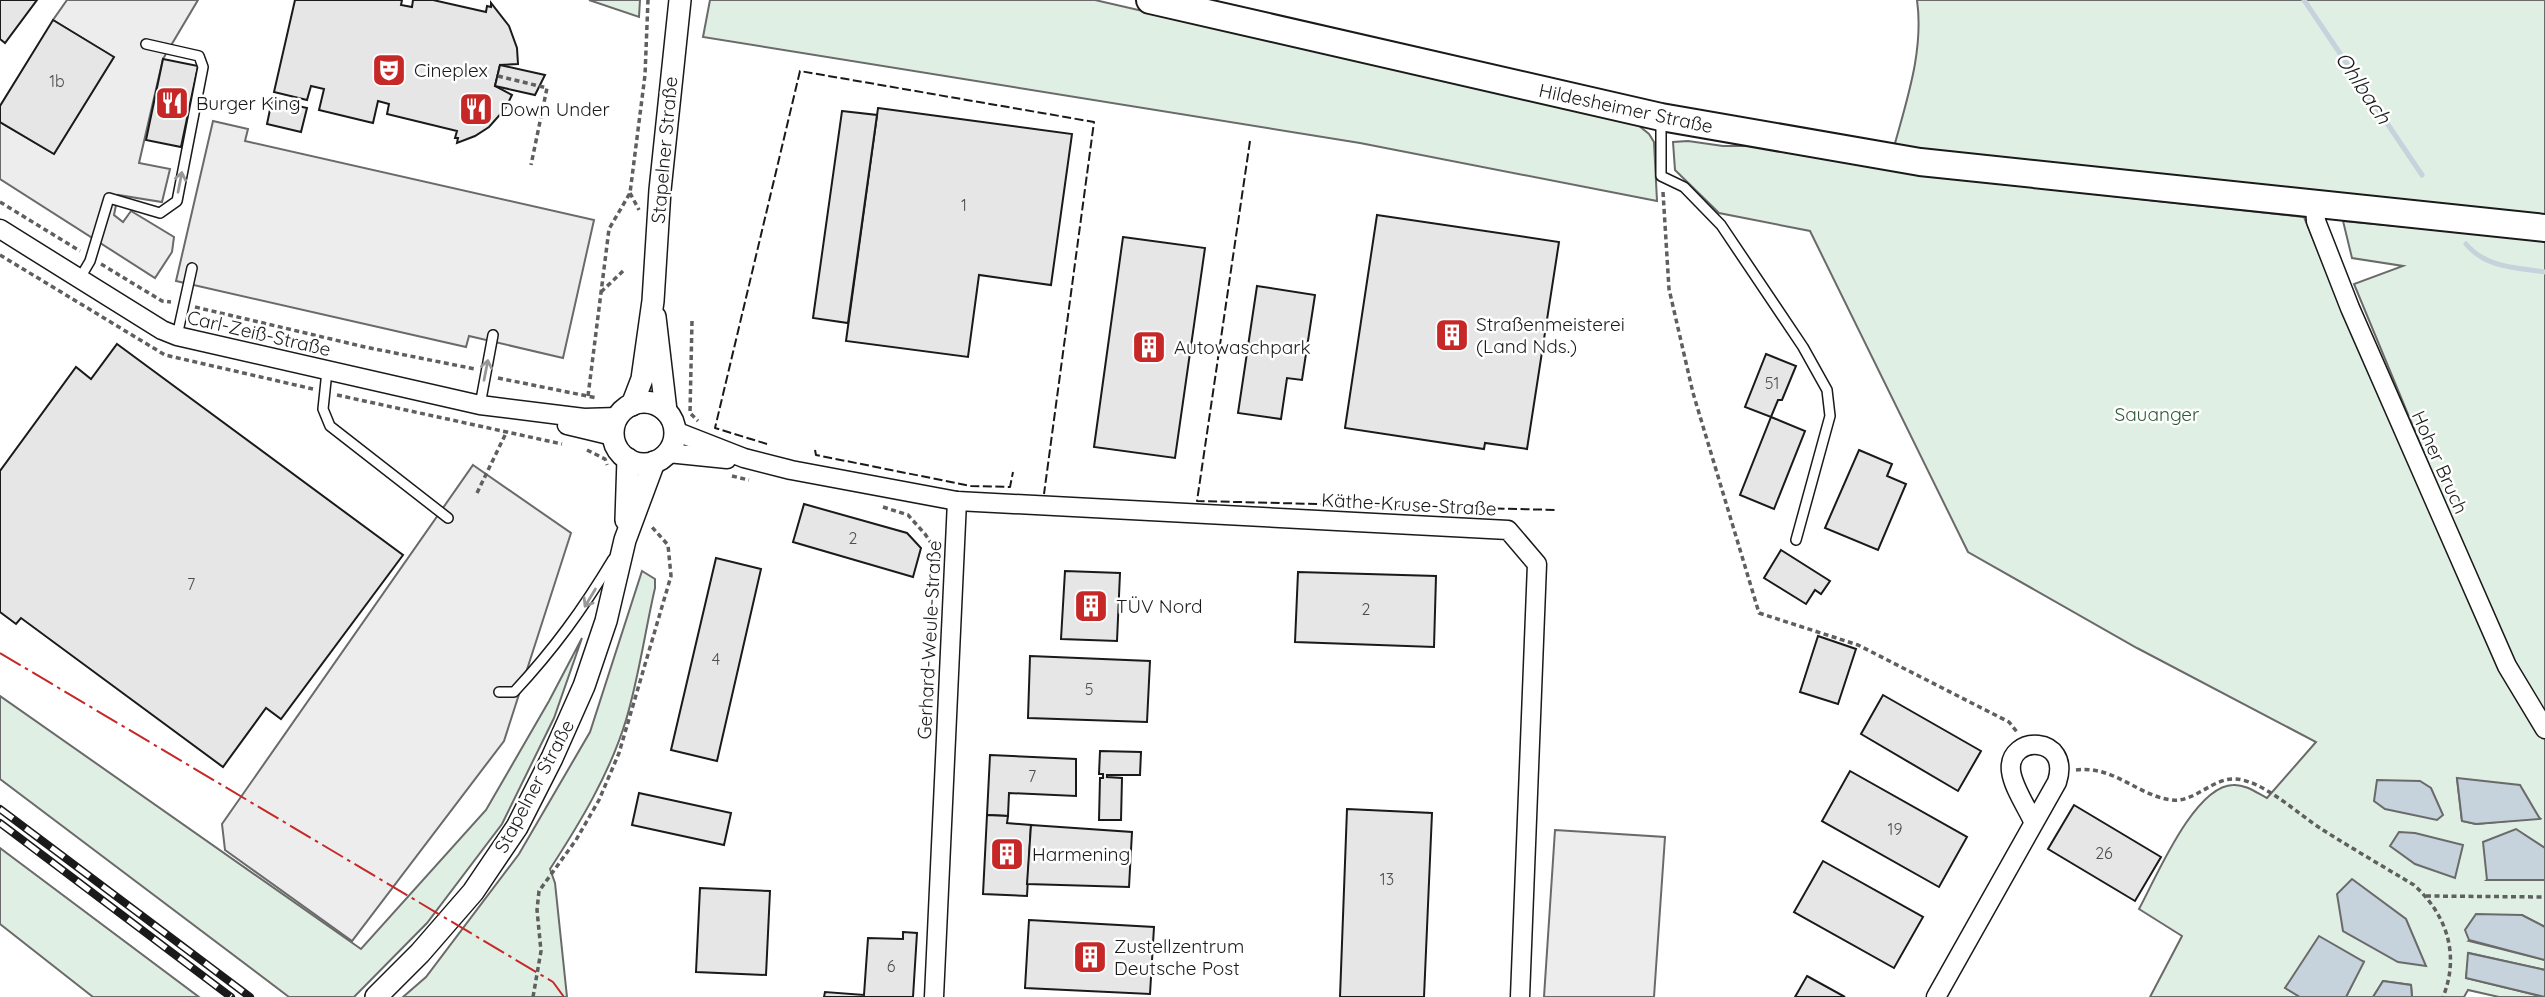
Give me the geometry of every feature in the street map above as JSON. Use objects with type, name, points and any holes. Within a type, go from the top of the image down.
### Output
[{"type":"main road","name":"Hildesheimer Straße","points":[[1150,0],[1661,117],[1920,163],[2545,229]]},
{"type":"street","name":"Stapelner Straße","points":[[621,419],[642,379],[653,301],[659,202],[680,0]]},
{"type":"street","name":"Hoher Bruch","points":[[2315,205],[2316,221],[2350,308],[2507,666],[2545,729]]},
{"type":"street","name":"Carl-Zeiß-Straße","points":[[0,229],[162,330],[177,336],[480,405],[583,418],[621,419]]},
{"type":"street","name":"Stapelner Straße","points":[[376,997],[420,953],[473,892],[517,827],[584,686],[606,621],[629,530],[661,458],[675,439],[674,424],[666,411],[653,301]]},
{"type":"street","points":[[666,411],[650,403],[621,419],[621,453],[628,459],[645,464],[661,458],[744,458]]},
{"type":"street","name":"Carl-Zeiß-Straße","points":[[534,413],[560,423],[621,419]]},
{"type":"street","points":[[675,431],[744,458],[791,470],[957,501]]},
{"type":"street","name":"Stapelner Straße","points":[[628,459],[629,530]]},
{"type":"street","name":"Gerhard-Weule-Straße","points":[[934,997],[957,501]]},
{"type":"street","name":"Käthe-Kruse-Straße","points":[[957,501],[1508,530],[1537,564],[1520,997]]},
{"type":"street","points":[[1936,997],[2057,782],[2060,772],[2058,759],[2043,745],[2028,745],[2017,752],[2013,758],[2011,772],[2033,821]]},
{"type":"lane","points":[[80,278],[91,257],[109,198],[160,213],[177,201],[204,67],[199,56],[146,44]]},
{"type":"lane","points":[[1661,117],[1661,176],[1684,187],[1721,225],[1803,347],[1827,390],[1830,416],[1796,540]]},
{"type":"lane","points":[[177,336],[192,268]]},
{"type":"lane","points":[[480,405],[493,335]]},
{"type":"lane","points":[[327,371],[323,409],[330,426],[448,518]]},
{"type":"lane","points":[[499,692],[514,692],[537,668],[580,614],[629,530]]},
{"type":"path","points":[[583,418],[609,229],[630,193],[645,75],[648,0]]},
{"type":"path","points":[[498,76],[547,88],[531,165]]},
{"type":"path","points":[[1661,176],[1670,289],[1681,341],[1693,393],[1759,613],[1858,645],[2009,722],[2028,745]]},
{"type":"path","points":[[0,202],[162,301],[478,370],[485,375],[588,397],[607,398]]},
{"type":"path","points":[[601,292],[623,271]]},
{"type":"path","points":[[692,321],[690,413],[712,435],[711,445]]},
{"type":"path","points":[[477,493],[507,431]]},
{"type":"path","points":[[729,476],[753,481]]},
{"type":"path","points":[[874,504],[908,515],[941,557],[953,559]]},
{"type":"path","points":[[533,997],[541,951],[537,910],[539,891],[576,839],[599,800],[619,753],[670,576],[668,545],[657,530],[649,524],[629,530]]},
{"type":"path","points":[[2060,772],[2095,769],[2172,800],[2184,800],[2233,779],[2246,781],[2414,885],[2426,896],[2442,922],[2452,965],[2443,997]]},
{"type":"path","points":[[2426,896],[2545,897]]},
{"type":"green space","points":[[589,0],[640,0],[639,17]]},
{"type":"green space","points":[[710,0],[1095,0],[1638,125],[1654,142],[1657,201],[1360,143],[703,37]]},
{"type":"green space","points":[[1917,0],[2545,0],[2545,218],[1894,147],[1916,56],[1919,19]]},
{"type":"green space","name":"Sauanger","points":[[1673,142],[1749,146],[1919,175],[2304,217],[2342,310],[2545,736],[2545,848],[2539,845],[2487,880],[2545,880],[2545,927],[2522,915],[2469,941],[2545,960],[2545,970],[2469,953],[2466,978],[2544,997],[2499,997],[2468,990],[2464,997],[2412,997],[2411,985],[2383,981],[2373,997],[2346,997],[2363,962],[2286,988],[2300,997],[2150,997],[2182,936],[2139,909],[2178,836],[2204,800],[2218,789],[2237,785],[2267,798],[2316,742],[2137,648],[1968,552],[1810,231],[1719,213],[1675,170]],"holes":[[[2457,779],[2539,818],[2476,824],[2462,821]]]},
{"type":"green space","points":[[2343,221],[2545,240],[2545,723],[2511,663],[2354,284],[2403,266],[2352,258]]},
{"type":"green space","points":[[642,571],[655,579],[655,588],[626,720],[612,759],[593,797],[550,869],[555,883],[567,997],[403,997],[426,977],[519,854],[590,732]]},
{"type":"green space","points":[[582,638],[554,718],[502,824],[427,923],[354,997],[289,997],[0,779],[0,696],[361,949],[486,810]]},
{"type":"green space","points":[[0,848],[199,997],[93,997],[0,924]]},
{"type":"shaded area","points":[[67,0],[198,0],[163,59],[139,163],[170,169],[162,202],[118,195],[114,215],[123,222],[131,211],[174,237],[172,252],[155,278],[0,179],[0,122],[54,154],[113,57],[53,20]]},
{"type":"shaded area","points":[[213,121],[248,129],[245,141],[594,220],[563,358],[469,336],[466,347],[176,281]]},
{"type":"shaded area","points":[[473,465],[571,533],[504,741],[352,941],[225,850],[222,824]]},
{"type":"shaded area","points":[[2457,778],[2520,785],[2540,819],[2476,824],[2462,821]]},
{"type":"shaded area","points":[[2377,780],[2420,781],[2431,788],[2443,815],[2437,820],[2385,809],[2374,801]]},
{"type":"shaded area","points":[[2516,829],[2545,848],[2545,880],[2487,880],[2483,842]]},
{"type":"shaded area","points":[[1555,830],[1665,837],[1654,997],[1544,997]]},
{"type":"shaded area","points":[[2399,832],[2415,833],[2463,845],[2455,878],[2415,864],[2390,846]]},
{"type":"shaded area","points":[[2352,879],[2406,919],[2426,966],[2398,962],[2343,931],[2337,894]]},
{"type":"shaded area","points":[[2476,914],[2522,915],[2545,927],[2545,960],[2469,940],[2465,930]]},
{"type":"shaded area","points":[[2319,936],[2364,962],[2346,997],[2300,997],[2285,988]]},
{"type":"shaded area","points":[[2468,953],[2545,970],[2545,997],[2466,978]]},
{"type":"shaded area","points":[[2383,981],[2411,985],[2412,997],[2373,997]]},
{"type":"building","points":[[0,0],[37,0],[5,43],[0,39]]},
{"type":"building","name":"Cineplex","points":[[295,0],[402,0],[401,5],[412,7],[413,0],[433,0],[486,12],[491,3],[509,26],[517,48],[518,64],[500,65],[495,86],[512,95],[505,109],[489,127],[457,143],[457,131],[387,114],[389,104],[378,101],[373,123],[319,110],[324,89],[311,86],[307,100],[274,92]]},
{"type":"building","points":[[53,20],[114,57],[54,154],[0,122],[0,106]]},
{"type":"building","name":"Burger King","points":[[163,59],[198,66],[181,147],[146,140]]},
{"type":"building","points":[[500,65],[545,75],[535,95],[495,86]]},
{"type":"building","points":[[272,100],[307,108],[301,132],[267,124]]},
{"type":"building","points":[[878,108],[1072,134],[1051,285],[979,275],[968,357],[846,341]]},
{"type":"building","points":[[842,111],[877,115],[848,323],[813,318]]},
{"type":"building","name":"Straßenmeisterei (Land Nds.)","points":[[1377,215],[1559,242],[1527,449],[1485,443],[1484,449],[1345,428]]},
{"type":"building","name":"Autowaschpark","points":[[1123,237],[1205,248],[1175,458],[1094,447]]},
{"type":"building","points":[[1257,286],[1315,295],[1302,380],[1287,378],[1281,419],[1238,413]]},
{"type":"building","points":[[117,344],[403,555],[281,719],[266,708],[223,767],[21,618],[16,624],[0,612],[0,471],[76,367],[91,379]]},
{"type":"building","points":[[1766,354],[1796,366],[1782,400],[1778,400],[1771,417],[1745,407]]},
{"type":"building","points":[[1771,417],[1805,431],[1774,509],[1740,495]]},
{"type":"building","points":[[1859,450],[1892,464],[1887,476],[1906,484],[1878,550],[1825,528]]},
{"type":"building","points":[[804,504],[907,533],[921,548],[913,577],[793,542]]},
{"type":"building","points":[[1781,550],[1830,581],[1821,594],[1815,590],[1806,604],[1764,578]]},
{"type":"building","points":[[716,558],[761,569],[717,761],[671,750]]},
{"type":"building","name":"TÜV Nord","points":[[1065,571],[1120,573],[1117,641],[1061,639]]},
{"type":"building","points":[[1298,572],[1436,576],[1434,647],[1295,642]]},
{"type":"building","points":[[1818,636],[1856,649],[1838,704],[1800,692]]},
{"type":"building","points":[[1030,656],[1150,661],[1147,722],[1028,718]]},
{"type":"building","points":[[1883,695],[1981,751],[1958,791],[1861,734]]},
{"type":"building","points":[[1100,751],[1141,752],[1140,775],[1107,775],[1122,778],[1121,820],[1099,820],[1100,778],[1103,778],[1103,774],[1099,774]]},
{"type":"building","points":[[990,755],[1076,759],[1076,796],[1009,793],[1008,816],[987,815]]},
{"type":"building","points":[[1850,771],[1967,837],[1939,887],[1822,821]]},
{"type":"building","points":[[639,793],[731,813],[724,845],[632,825]]},
{"type":"building","points":[[2074,805],[2161,857],[2135,901],[2048,849]]},
{"type":"building","points":[[1347,809],[1432,813],[1424,997],[1340,997]]},
{"type":"building","name":"Harmening","points":[[987,815],[1008,816],[1007,823],[1031,825],[1027,896],[983,894]]},
{"type":"building","points":[[1031,825],[1132,832],[1129,887],[1027,884]]},
{"type":"building","points":[[1823,861],[1923,917],[1894,968],[1794,912]]},
{"type":"building","points":[[700,888],[770,891],[766,975],[696,972]]},
{"type":"building","name":"Zustellzentrum Deutsche Post","points":[[1029,920],[1154,927],[1150,994],[1025,988]]},
{"type":"building","points":[[903,932],[917,933],[913,997],[824,997],[825,992],[864,995],[868,938],[903,939]]},
{"type":"building","points":[[1807,976],[1845,997],[1795,997]]},
{"type":"waterway","name":"Ohlbach","points":[[2304,0],[2422,175]]},
{"type":"waterway","name":"Ohlbach","points":[[2466,244],[2492,262],[2545,272]]},
{"type":"railway","points":[[0,809],[250,997]]},
{"type":"railway","points":[[0,823],[231,997]]},
{"type":"fence","points":[[767,444],[715,428],[800,71],[1094,122],[1044,494]]},
{"type":"fence","points":[[1250,141],[1197,501],[1558,510]]},
{"type":"fence","points":[[815,450],[816,455],[971,486],[1010,487],[1013,472]]},
{"type":"power","points":[[0,653],[553,982],[564,997]]},
{"type":"place","name":"Cineplex","points":[[389,70]]},
{"type":"place","name":"Burger King","points":[[172,103]]},
{"type":"place","name":"Down Under","points":[[476,109]]},
{"type":"place","name":"Straßenmeisterei (Land Nds.)","points":[[1452,335]]},
{"type":"place","name":"Autowaschpark","points":[[1149,347]]},
{"type":"place","name":"TÜV Nord","points":[[1091,606]]},
{"type":"place","name":"Harmening","points":[[1007,854]]},
{"type":"place","name":"Zustellzentrum Deutsche Post","points":[[1090,957]]}]
